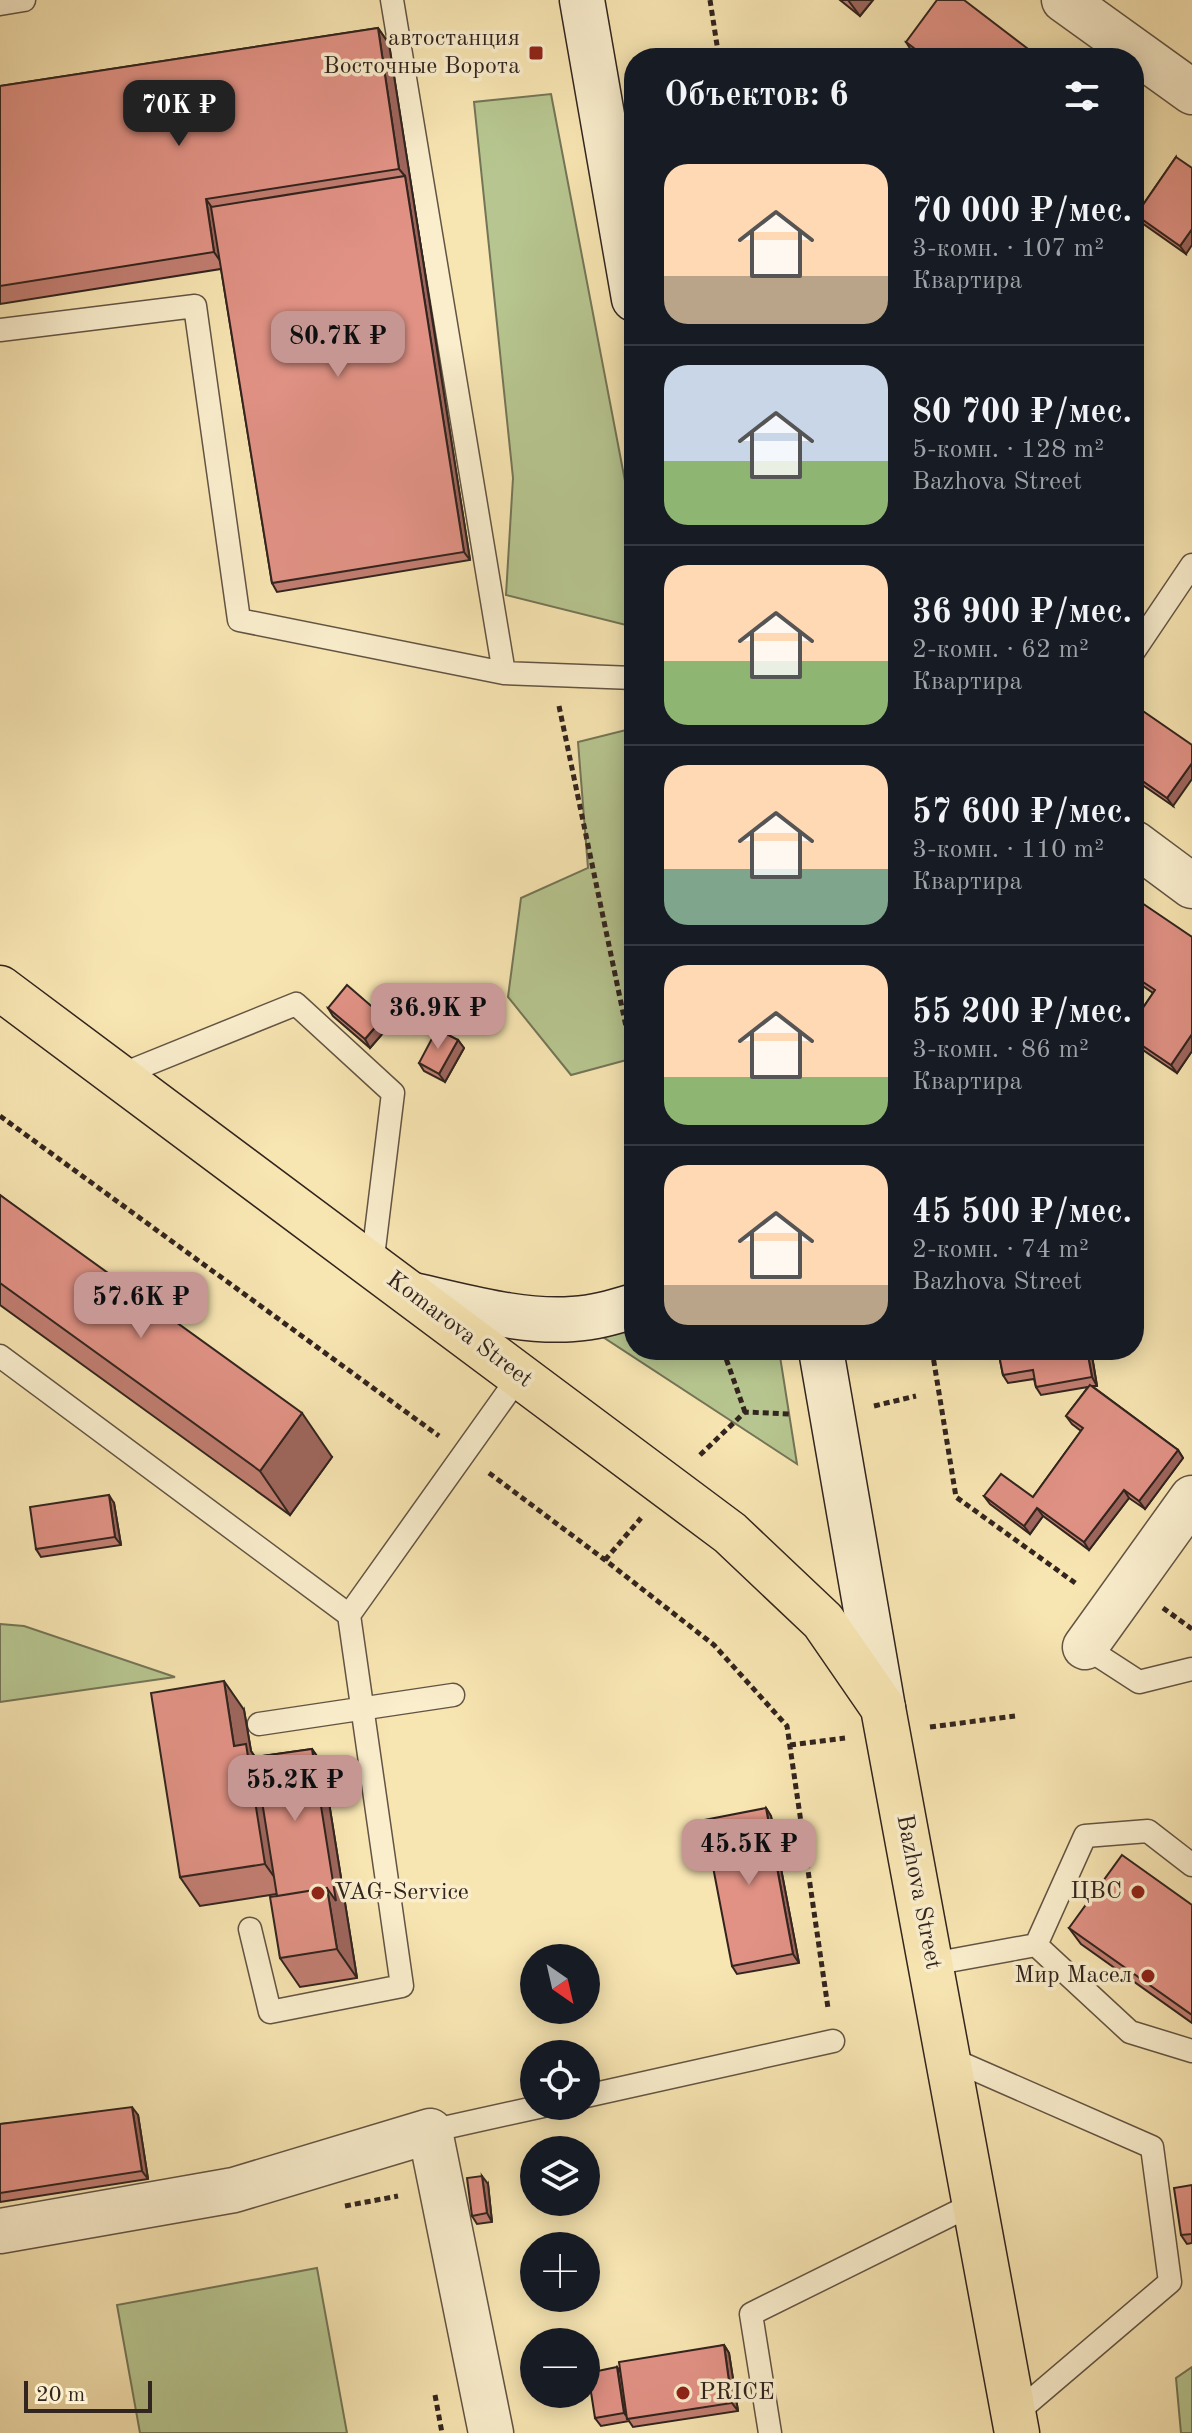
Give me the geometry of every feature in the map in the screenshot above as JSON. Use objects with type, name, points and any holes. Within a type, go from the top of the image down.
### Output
[{"type":"main road","name":"Komarova Street","points":[[0,988],[730,1533],[823,1621],[883,1708]]},
{"type":"main road","name":"Bazhova Street","points":[[883,1708],[1016,2424]]},
{"type":"street","points":[[582,0],[624,242]]},
{"type":"street","points":[[1064,0],[1131,48]]},
{"type":"street","points":[[1144,58],[1192,92]]},
{"type":"street","points":[[1144,850],[1192,886]]},
{"type":"street","points":[[413,1295],[536,1318],[571,1320],[624,1309]]},
{"type":"street","name":"Bazhova Street","points":[[823,1360],[883,1708]]},
{"type":"street","points":[[1085,1647],[1192,1498]]},
{"type":"street","points":[[0,2231],[234,2190],[430,2131],[491,2433]]},
{"type":"lane","points":[[0,4],[24,0]]},
{"type":"lane","points":[[392,0],[504,673]]},
{"type":"lane","points":[[0,330],[195,306],[239,620],[504,673],[624,678]]},
{"type":"lane","points":[[1144,636],[1192,565]]},
{"type":"lane","points":[[118,1076],[296,1004],[393,1093],[372,1265]]},
{"type":"lane","points":[[0,1356],[349,1615]]},
{"type":"lane","points":[[250,1929],[270,2012],[402,1986],[349,1615],[520,1375]]},
{"type":"lane","points":[[1085,1647],[1139,1682],[1192,1669]]},
{"type":"lane","points":[[259,1724],[453,1695]]},
{"type":"lane","points":[[1036,1945],[1085,1836],[1148,1831],[1192,1865]]},
{"type":"lane","points":[[932,1964],[1036,1945]]},
{"type":"lane","points":[[1036,1945],[1130,2032],[1192,2051]]},
{"type":"lane","points":[[600,2093],[833,2041]]},
{"type":"lane","points":[[949,2058],[1152,2147],[1170,2282],[1016,2424]]},
{"type":"lane","points":[[430,2131],[520,2111]]},
{"type":"lane","points":[[770,2433],[751,2314],[975,2203]]},
{"type":"path","points":[[710,0],[717,48]]},
{"type":"path","points":[[552,675],[624,1017]]},
{"type":"path","points":[[0,1116],[605,1560],[714,1645],[787,1726],[833,2041]]},
{"type":"path","points":[[727,1360],[745,1412]]},
{"type":"path","points":[[934,1360],[956,1497],[1080,1586],[1130,1584],[1192,1629]]},
{"type":"path","points":[[605,1560],[668,1486],[745,1412],[833,1416],[916,1396]]},
{"type":"green space","points":[[551,94],[624,476],[624,624],[506,595],[513,478],[474,102]]},
{"type":"green space","points":[[624,730],[624,1061],[571,1075],[508,997],[521,898],[588,868],[578,742]]},
{"type":"green space","points":[[624,1331],[624,1351],[603,1337]]},
{"type":"green space","points":[[638,1360],[781,1360],[797,1464]]},
{"type":"green space","points":[[0,1624],[24,1626],[175,1677],[0,1702]]},
{"type":"green space","points":[[317,2268],[347,2433],[140,2433],[117,2305]]},
{"type":"green space","points":[[1192,2367],[1192,2433],[1181,2433],[1176,2378]]},
{"type":"building","points":[[937,0],[964,0],[1027,48],[914,48],[906,42]]},
{"type":"building","points":[[378,28],[399,169],[206,199],[214,252],[0,286],[0,86]]},
{"type":"building","points":[[1176,157],[1192,168],[1192,229],[1180,246],[1144,221],[1144,203]]},
{"type":"building","points":[[405,176],[464,552],[272,583],[211,207]]},
{"type":"building","points":[[1144,712],[1192,745],[1192,763],[1167,798],[1144,782]]},
{"type":"building","points":[[1144,904],[1192,937],[1192,1034],[1171,1065],[1144,1047],[1144,1006],[1155,990],[1144,983]]},
{"type":"building","points":[[347,985],[384,1017],[365,1039],[328,1008]]},
{"type":"building","points":[[437,1029],[458,1040],[439,1074],[419,1063]]},
{"type":"building","points":[[0,1195],[302,1413],[260,1471],[0,1283]]},
{"type":"building","points":[[1000,1360],[1089,1360],[1092,1377],[1036,1387],[1033,1370],[1003,1375]]},
{"type":"building","points":[[1090,1385],[1178,1450],[1139,1501],[1124,1490],[1084,1542],[1037,1508],[1024,1526],[984,1496],[1001,1474],[1033,1497],[1083,1428],[1066,1416]]},
{"type":"building","points":[[109,1495],[115,1537],[36,1549],[30,1507]]},
{"type":"building","points":[[224,1681],[234,1746],[246,1744],[265,1864],[180,1877],[151,1693]]},
{"type":"building","points":[[312,1749],[336,1901],[327,1888],[277,1896],[255,1757]]},
{"type":"building","points":[[766,1808],[793,1954],[732,1966],[704,1820]]},
{"type":"building","points":[[1122,1855],[1192,1905],[1192,2015],[1069,1928]]},
{"type":"building","points":[[327,1888],[337,1949],[280,1958],[270,1897]]},
{"type":"building","points":[[132,2107],[142,2171],[0,2193],[0,2124]]},
{"type":"building","points":[[482,2176],[487,2213],[472,2216],[467,2178]]},
{"type":"building","points":[[1192,2185],[1192,2234],[1181,2235],[1174,2188]]},
{"type":"building","points":[[724,2345],[732,2403],[627,2419],[619,2362]]},
{"type":"building","points":[[617,2367],[624,2413],[595,2418],[593,2408],[600,2408],[600,2371]]},
{"type":"place","name":"автостанция Восточные Ворота","points":[[536,53]]},
{"type":"place","name":"ЦВС","points":[[1138,1892]]},
{"type":"place","name":"VAG-Service","points":[[318,1893]]},
{"type":"place","name":"Мир Масел","points":[[1148,1976]]},
{"type":"place","name":"PRICE","points":[[683,2393]]}]
